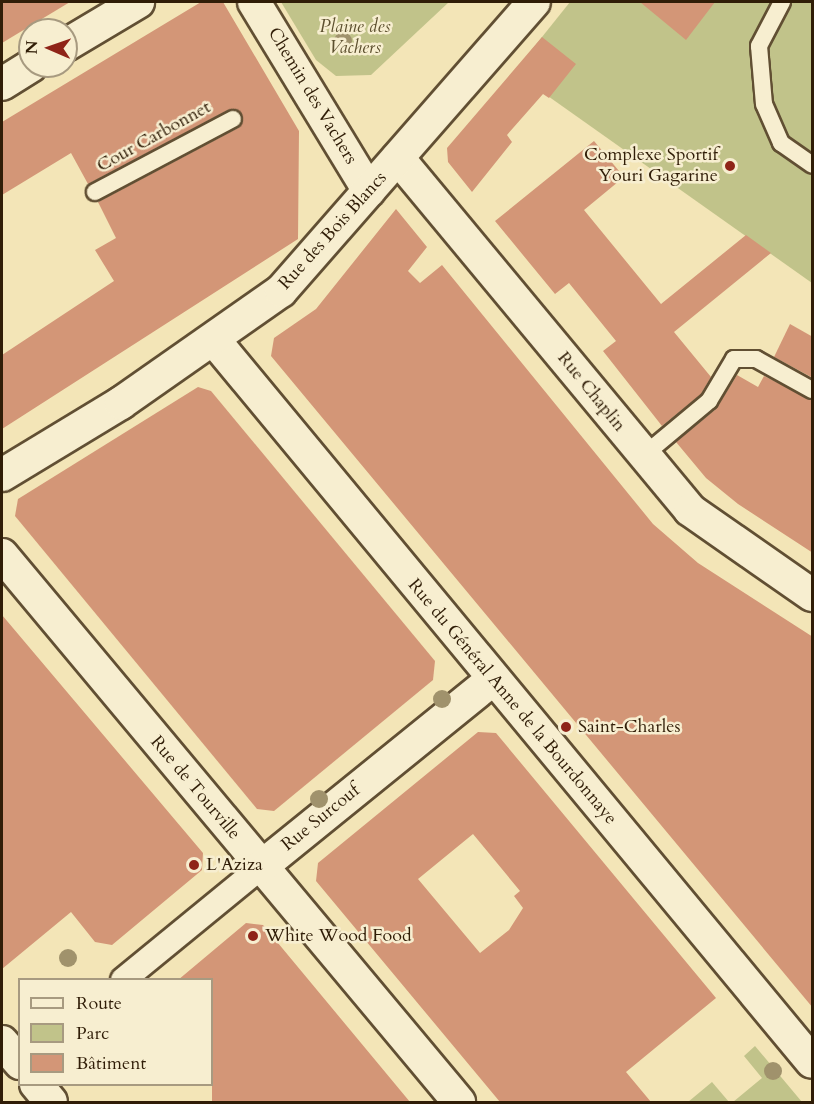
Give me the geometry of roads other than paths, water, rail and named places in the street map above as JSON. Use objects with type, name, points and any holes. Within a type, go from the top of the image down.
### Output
[{"type":"street","points":[[78,38],[138,2]]},
{"type":"street","name":"Chemin des Vachers","points":[[254,2],[369,191]]},
{"type":"street","name":"Rue des Bois Blancs","points":[[2,475],[214,340],[280,291],[534,2]]},
{"type":"street","points":[[2,84],[18,74]]},
{"type":"street","name":"Rue Chaplin","points":[[398,158],[643,456],[699,517],[813,595]]},
{"type":"street","name":"Rue du Général Anne de la Bourdonnaye","points":[[214,340],[492,680],[813,1062]]},
{"type":"street","name":"Rue de Tourville","points":[[2,555],[459,1102]]},
{"type":"street","name":"Rue Surcouf","points":[[125,978],[492,680]]},
{"type":"street","points":[[2,1042],[18,1062]]},
{"type":"street","points":[[38,1086],[51,1102]]},
{"type":"lane","points":[[782,2],[759,46],[764,104],[782,143],[813,165]]},
{"type":"lane","name":"Cour Carbonnet","points":[[95,192],[233,118]]},
{"type":"lane","points":[[643,456],[709,401],[734,359],[756,359],[813,390]]},
{"type":"place","name":"Complexe Sportif Youri Gagarine","points":[[730,166]]},
{"type":"place","name":"Saint-Charles","points":[[566,727]]},
{"type":"place","name":"L'Aziza","points":[[194,865]]},
{"type":"place","name":"White Wood Food","points":[[253,936]]},
{"type":"park label","name":"Plaine des Vachers","points":[[355,38]]}]
